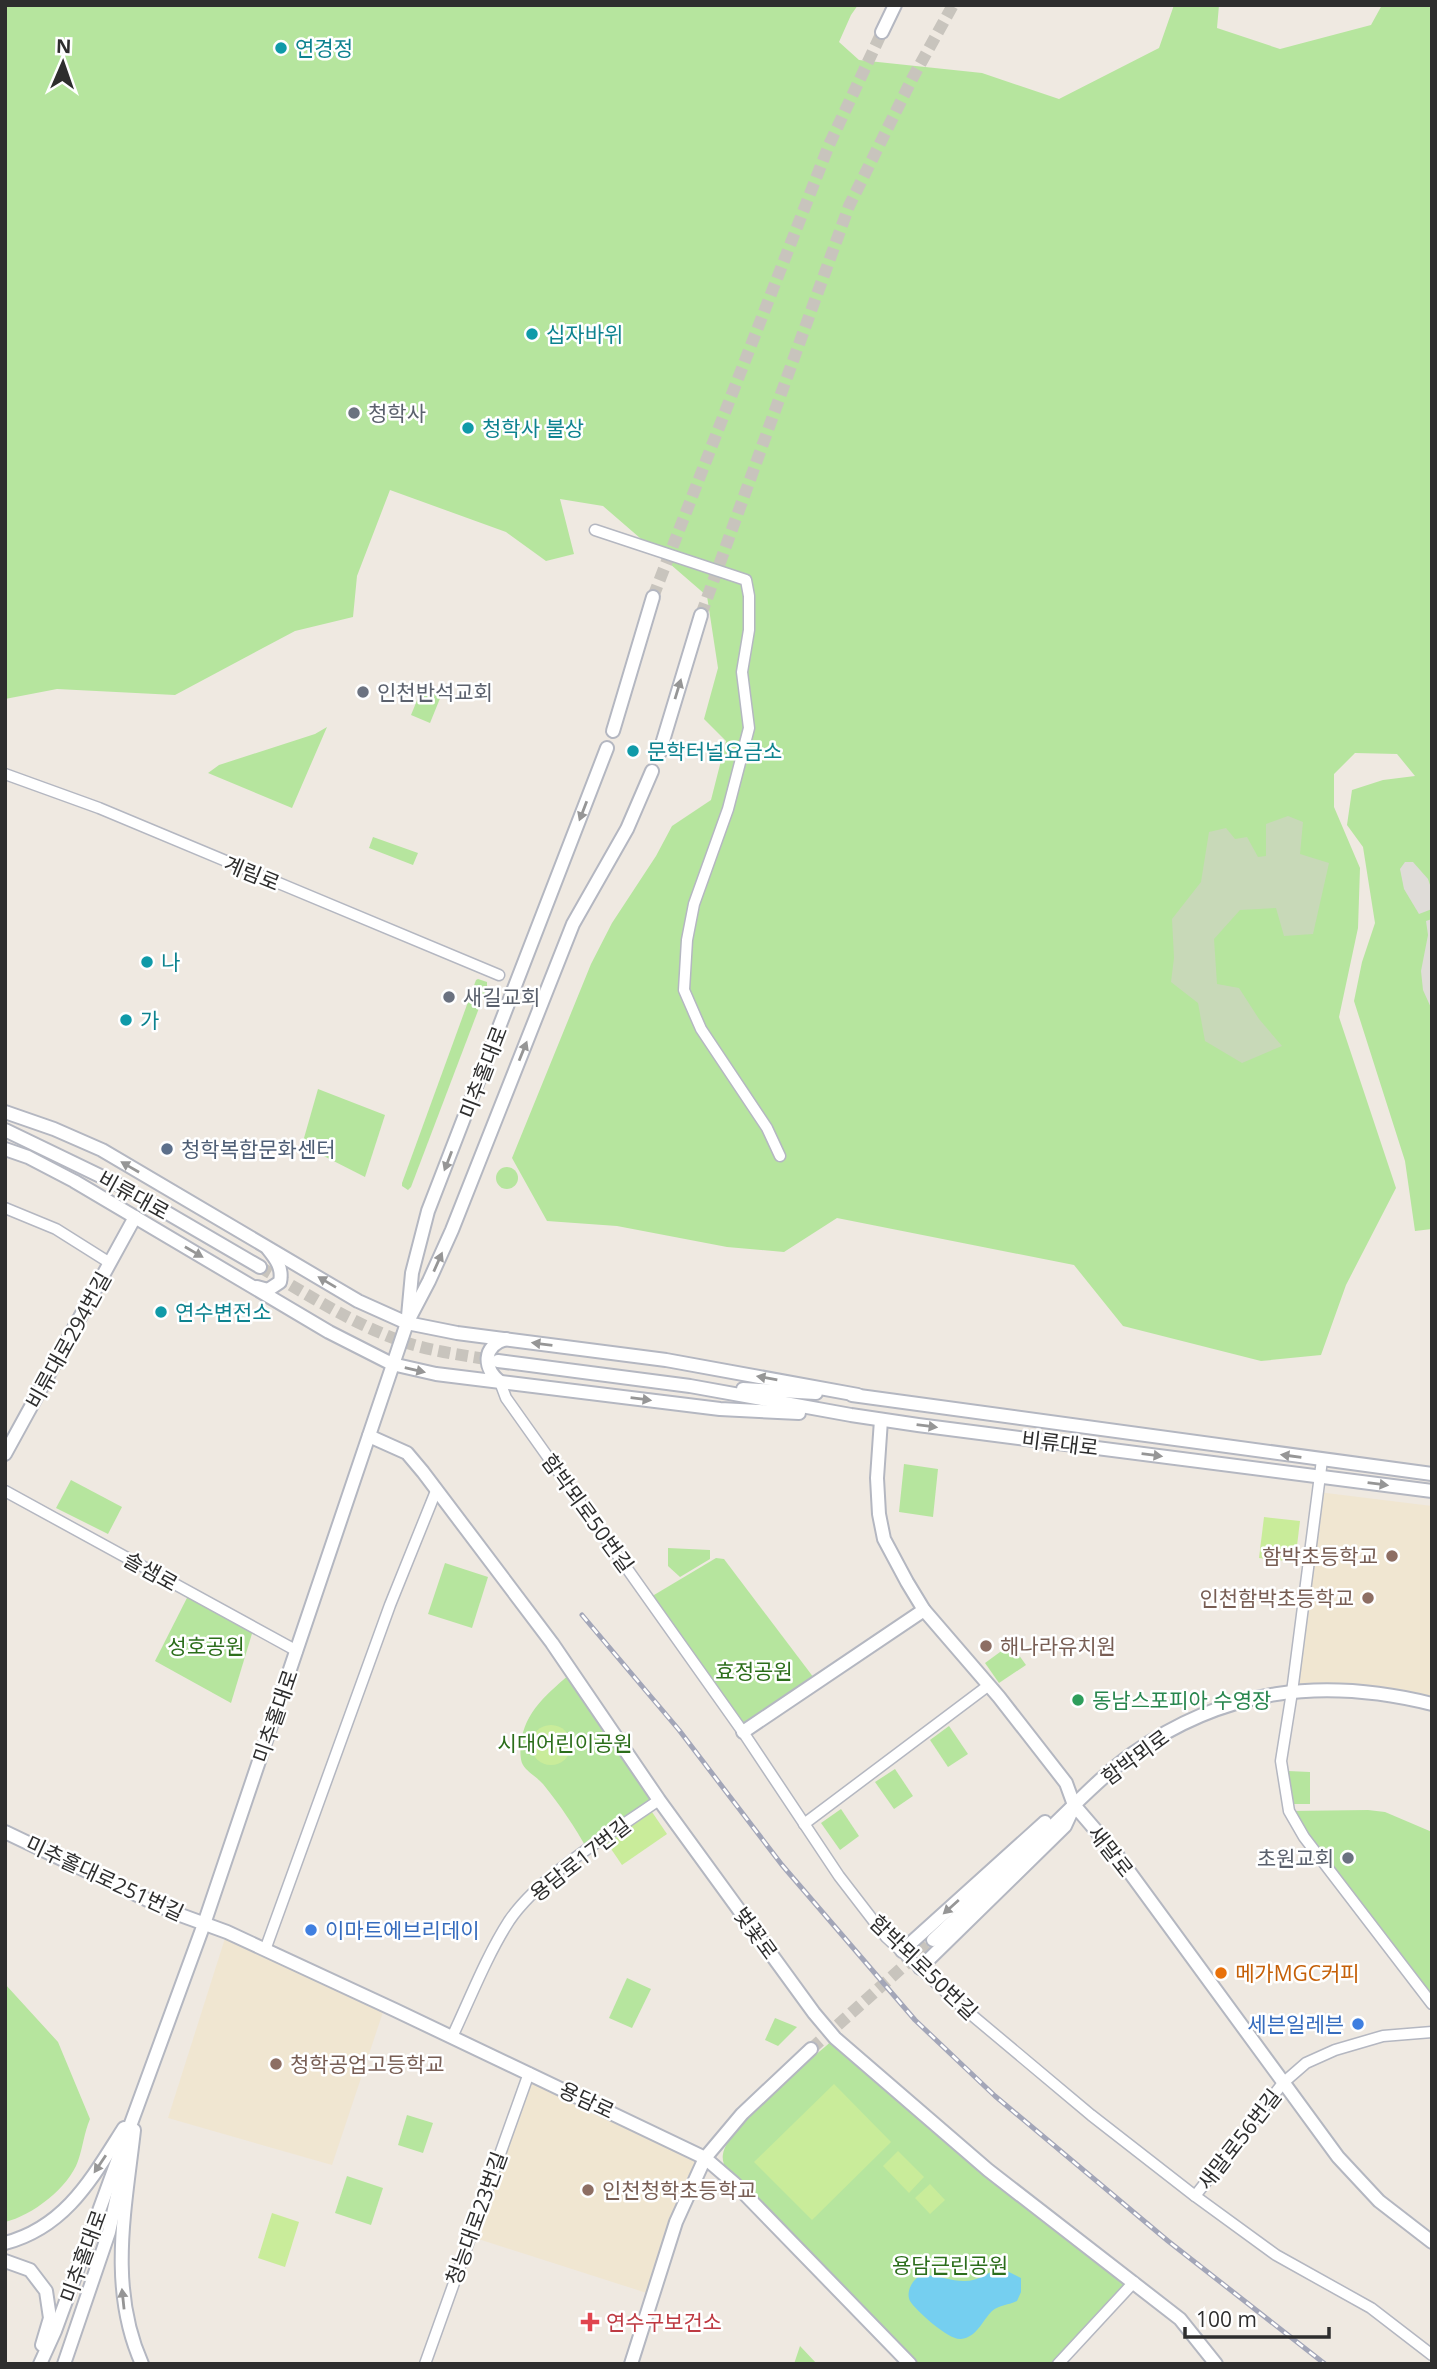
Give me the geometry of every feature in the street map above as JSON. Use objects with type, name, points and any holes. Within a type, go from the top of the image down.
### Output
[{"type":"main road","points":[[881,32],[895,5]]},
{"type":"main road","points":[[613,731],[653,597]]},
{"type":"main road","points":[[659,754],[701,615]]},
{"type":"main road","name":"미추홀대로","points":[[407,1323],[412,1273],[428,1211],[607,748]]},
{"type":"main road","name":"미추홀대로","points":[[39,2364],[55,2331],[204,1924],[407,1323],[452,1230],[573,924],[627,829],[652,771]]},
{"type":"main road","points":[[5,1112],[102,1150],[358,1301],[407,1323],[457,1333],[666,1360],[858,1395]]},
{"type":"main road","name":"비류대로","points":[[5,1130],[121,1186],[260,1267]]},
{"type":"main road","points":[[5,1149],[28,1157],[74,1181],[329,1332],[392,1364],[436,1374],[720,1409],[851,1415]]},
{"type":"main road","name":"비류대로294번길","points":[[5,1454],[135,1217]]},
{"type":"main road","points":[[254,1286],[268,1290],[280,1282],[282,1274],[264,1244]]},
{"type":"main road","points":[[500,1382],[493,1376],[487,1359],[489,1349],[506,1339]]},
{"type":"main road","name":"비류대로","points":[[498,1361],[690,1386],[881,1420],[1432,1492]]},
{"type":"main road","name":"비류대로","points":[[690,1386],[858,1395],[1432,1474]]},
{"type":"main road","name":"새말로","points":[[881,1420],[877,1478],[879,1514],[884,1539],[925,1610],[989,1685],[1066,1783],[1074,1805],[1117,1855],[1338,2157],[1370,2192],[1432,2242]]},
{"type":"main road","name":"벚꽃로","points":[[369,1436],[407,1454],[436,1490],[552,1643],[659,1800],[835,2038],[988,2170],[1180,2319],[1216,2364]]},
{"type":"main road","points":[[743,1732],[925,1610]]},
{"type":"main road","name":"함박뫼로","points":[[933,1940],[1074,1805],[1131,1755],[1201,1714],[1242,1700],[1321,1689],[1393,1695],[1432,1704]]},
{"type":"main road","points":[[902,1951],[1053,1814],[1074,1805]]},
{"type":"main road","points":[[920,1968],[1065,1826],[1074,1805]]},
{"type":"main road","name":"미추홀대로251번길","points":[[5,1832],[204,1924]]},
{"type":"main road","name":"용담로","points":[[204,1924],[227,1932],[452,2037],[705,2158],[734,2183],[910,2364]]},
{"type":"main road","points":[[631,2364],[676,2222],[705,2158],[742,2114],[811,2049]]},
{"type":"main road","points":[[5,2243],[46,2227],[72,2204],[137,2107]]},
{"type":"main road","points":[[137,2107],[120,2262],[123,2305],[130,2337],[142,2364]]},
{"type":"main road","name":"미추홀대로","points":[[64,2364],[109,2232],[137,2107]]},
{"type":"main road","points":[[5,2261],[30,2270],[46,2291],[50,2318],[39,2364]]},
{"type":"street","points":[[595,530],[746,580],[749,631],[742,671],[749,728],[731,798],[694,904],[687,940],[684,989],[701,1029],[767,1128],[780,1156]]},
{"type":"street","name":"계림로","points":[[5,774],[99,808],[499,975]]},
{"type":"street","name":"비류대로294번길","points":[[5,1208],[56,1229],[110,1263]]},
{"type":"street","name":"함박뫼로50번길","points":[[500,1382],[506,1398],[743,1732],[839,1877],[886,1937],[961,2006],[1084,2109],[1195,2196],[1276,2255],[1371,2308],[1432,2355]]},
{"type":"street","points":[[1322,1460],[1281,1761],[1289,1811],[1304,1837],[1432,2004]]},
{"type":"street","points":[[265,1950],[390,1605],[436,1490]]},
{"type":"street","name":"솔샘로","points":[[5,1491],[297,1651]]},
{"type":"street","points":[[804,1824],[989,1685]]},
{"type":"street","name":"용담로17번길","points":[[452,2037],[499,1939],[527,1899],[549,1878],[659,1800]]},
{"type":"street","name":"새말로56번길","points":[[1195,2196],[1283,2083],[1306,2063],[1335,2050],[1383,2036],[1432,2032]]},
{"type":"street","name":"청능대로23번길","points":[[425,2364],[529,2073]]},
{"type":"street","points":[[1058,2364],[1134,2282]]},
{"type":"shaded area","points":[[1405,862],[1413,862],[1428,879],[1432,891],[1432,909],[1419,914],[1404,889],[1400,869]]},
{"type":"shaded area","points":[[1432,919],[1432,1010],[1423,990],[1421,971],[1428,935],[1426,921]]},
{"type":"shaded area","name":"인천함박초등학교","points":[[1318,1492],[1432,1506],[1432,1704],[1292,1692]]},
{"type":"shaded area","name":"청학공업고등학교","points":[[227,1932],[385,2006],[332,2165],[168,2118]]},
{"type":"shaded area","name":"인천청학초등학교","points":[[529,2073],[705,2158],[653,2295],[469,2236]]},
{"type":"green space","points":[[5,5],[858,5],[839,42],[859,60],[982,73],[1059,99],[1159,48],[1174,5],[1219,5],[1217,28],[1280,49],[1371,25],[1382,5],[1432,5],[1432,1229],[1415,1231],[1405,1161],[1354,1001],[1362,962],[1375,923],[1363,847],[1347,825],[1352,790],[1383,780],[1415,776],[1397,754],[1355,753],[1334,774],[1334,807],[1360,868],[1358,928],[1339,1017],[1396,1188],[1346,1285],[1321,1355],[1261,1361],[1123,1326],[1074,1265],[837,1218],[784,1252],[727,1247],[617,1226],[547,1221],[512,1158],[591,964],[612,923],[656,856],[672,826],[711,800],[726,741],[704,719],[718,668],[707,596],[603,506],[560,499],[574,554],[546,561],[506,532],[390,490],[357,576],[353,617],[295,631],[175,695],[57,689],[5,699]]},
{"type":"green space","points":[[427,687],[443,691],[430,723],[411,715],[418,698]]},
{"type":"green space","points":[[327,727],[292,808],[208,773],[219,765],[315,734]]},
{"type":"green space","points":[[1288,816],[1303,822],[1300,854],[1329,863],[1313,934],[1284,936],[1276,908],[1240,910],[1214,939],[1217,984],[1239,988],[1259,1019],[1282,1046],[1242,1063],[1205,1041],[1198,1003],[1171,982],[1174,958],[1172,919],[1201,882],[1209,832],[1226,828],[1235,839],[1247,837],[1258,857],[1266,856],[1266,824]]},
{"type":"green space","points":[[373,837],[418,853],[413,865],[369,848]]},
{"type":"green space","points":[[478,979],[487,982],[487,987],[408,1190],[402,1183]]},
{"type":"green space","points":[[318,1089],[385,1115],[365,1177],[302,1145]]},
{"type":"green space","points":[[507,1167],[515,1170],[518,1178],[515,1186],[507,1189],[499,1186],[496,1178],[499,1170]]},
{"type":"green space","points":[[904,1464],[938,1469],[933,1517],[899,1512]]},
{"type":"green space","points":[[71,1480],[122,1507],[108,1534],[56,1508]]},
{"type":"green space","points":[[1264,1517],[1300,1521],[1295,1562],[1259,1558]]},
{"type":"green space","points":[[668,1548],[710,1550],[710,1559],[680,1577],[668,1566]]},
{"type":"green space","name":"효정공원","points":[[716,1558],[724,1559],[817,1682],[743,1732],[649,1598]]},
{"type":"green space","points":[[445,1563],[488,1577],[472,1628],[428,1614]]},
{"type":"green space","name":"성호공원","points":[[190,1592],[254,1627],[231,1703],[155,1661]]},
{"type":"green space","points":[[1011,1644],[1026,1665],[999,1683],[985,1663]]},
{"type":"green space","name":"시대어린이공원","points":[[572,1672],[659,1800],[588,1851],[543,1784],[525,1768],[521,1755],[523,1732],[532,1712]]},
{"type":"green space","points":[[551,1725],[565,1731],[571,1745],[565,1759],[551,1765],[537,1759],[531,1745],[537,1731]]},
{"type":"green space","points":[[949,1726],[968,1754],[948,1767],[930,1740]]},
{"type":"green space","points":[[895,1769],[913,1796],[894,1809],[875,1782]]},
{"type":"green space","points":[[1288,1771],[1310,1772],[1310,1804],[1293,1804]]},
{"type":"green space","points":[[841,1809],[859,1836],[840,1850],[821,1823]]},
{"type":"green space","points":[[1289,1811],[1385,1812],[1432,1832],[1432,2004]]},
{"type":"green space","points":[[652,1812],[667,1834],[622,1865],[607,1843]]},
{"type":"green space","points":[[627,1978],[651,1989],[632,2028],[609,2018]]},
{"type":"green space","points":[[5,1984],[58,2042],[90,2119],[78,2161],[67,2181],[38,2207],[5,2222]]},
{"type":"green space","points":[[775,2018],[797,2027],[778,2046],[765,2040]]},
{"type":"green space","name":"용담근린공원","points":[[835,2038],[1134,2282],[1058,2364],[910,2364],[734,2183],[723,2161],[728,2142],[754,2110]]},
{"type":"green space","points":[[834,2084],[891,2142],[812,2220],[754,2162]]},
{"type":"green space","points":[[407,2115],[433,2123],[423,2153],[398,2145]]},
{"type":"green space","points":[[898,2151],[924,2177],[909,2193],[883,2166]]},
{"type":"green space","points":[[347,2176],[383,2188],[371,2225],[335,2213]]},
{"type":"green space","points":[[930,2184],[945,2200],[930,2214],[915,2198]]},
{"type":"green space","points":[[272,2213],[299,2222],[285,2267],[258,2258]]},
{"type":"green space","points":[[800,2346],[817,2364],[794,2364]]},
{"type":"water","points":[[999,2267],[1021,2278],[1021,2292],[1017,2301],[992,2311],[967,2338],[949,2335],[926,2318],[910,2301],[910,2288],[922,2275],[969,2281]]},
{"type":"tunnel","points":[[701,615],[849,206],[912,79],[953,5]]},
{"type":"tunnel","points":[[653,597],[829,145],[882,32]]},
{"type":"tunnel","points":[[260,1267],[342,1314],[393,1338],[431,1349],[498,1361]]},
{"type":"tunnel","points":[[811,2049],[933,1940]]},
{"type":"railway","points":[[582,1615],[679,1730],[782,1865],[915,2020],[995,2096],[1168,2241],[1325,2364]]},
{"type":"place","name":"연경정","points":[[281,48]]},
{"type":"place","name":"십자바위","points":[[532,334]]},
{"type":"place","name":"청학사","points":[[354,413]]},
{"type":"place","name":"청학사 불상","points":[[468,428]]},
{"type":"place","name":"인천반석교회","points":[[363,692]]},
{"type":"place","name":"문학터널요금소","points":[[633,751]]},
{"type":"place","name":"나","points":[[147,962]]},
{"type":"place","name":"새길교회","points":[[449,997]]},
{"type":"place","name":"가","points":[[126,1020]]},
{"type":"place","name":"청학복합문화센터","points":[[167,1149]]},
{"type":"place","name":"연수변전소","points":[[161,1312]]},
{"type":"place","name":"함박초등학교","points":[[1392,1556]]},
{"type":"place","name":"인천함박초등학교","points":[[1368,1598]]},
{"type":"place","name":"해나라유치원","points":[[986,1646]]},
{"type":"place","name":"동남스포피아 수영장","points":[[1078,1700]]},
{"type":"place","name":"초원교회","points":[[1348,1858]]},
{"type":"place","name":"이마트에브리데이","points":[[311,1930]]},
{"type":"place","name":"메가MGC커피","points":[[1221,1973]]},
{"type":"place","name":"세븐일레븐","points":[[1358,2024]]},
{"type":"place","name":"청학공업고등학교","points":[[276,2064]]},
{"type":"place","name":"인천청학초등학교","points":[[588,2190]]},
{"type":"place","name":"연수구보건소","points":[[590,2322]]}]
